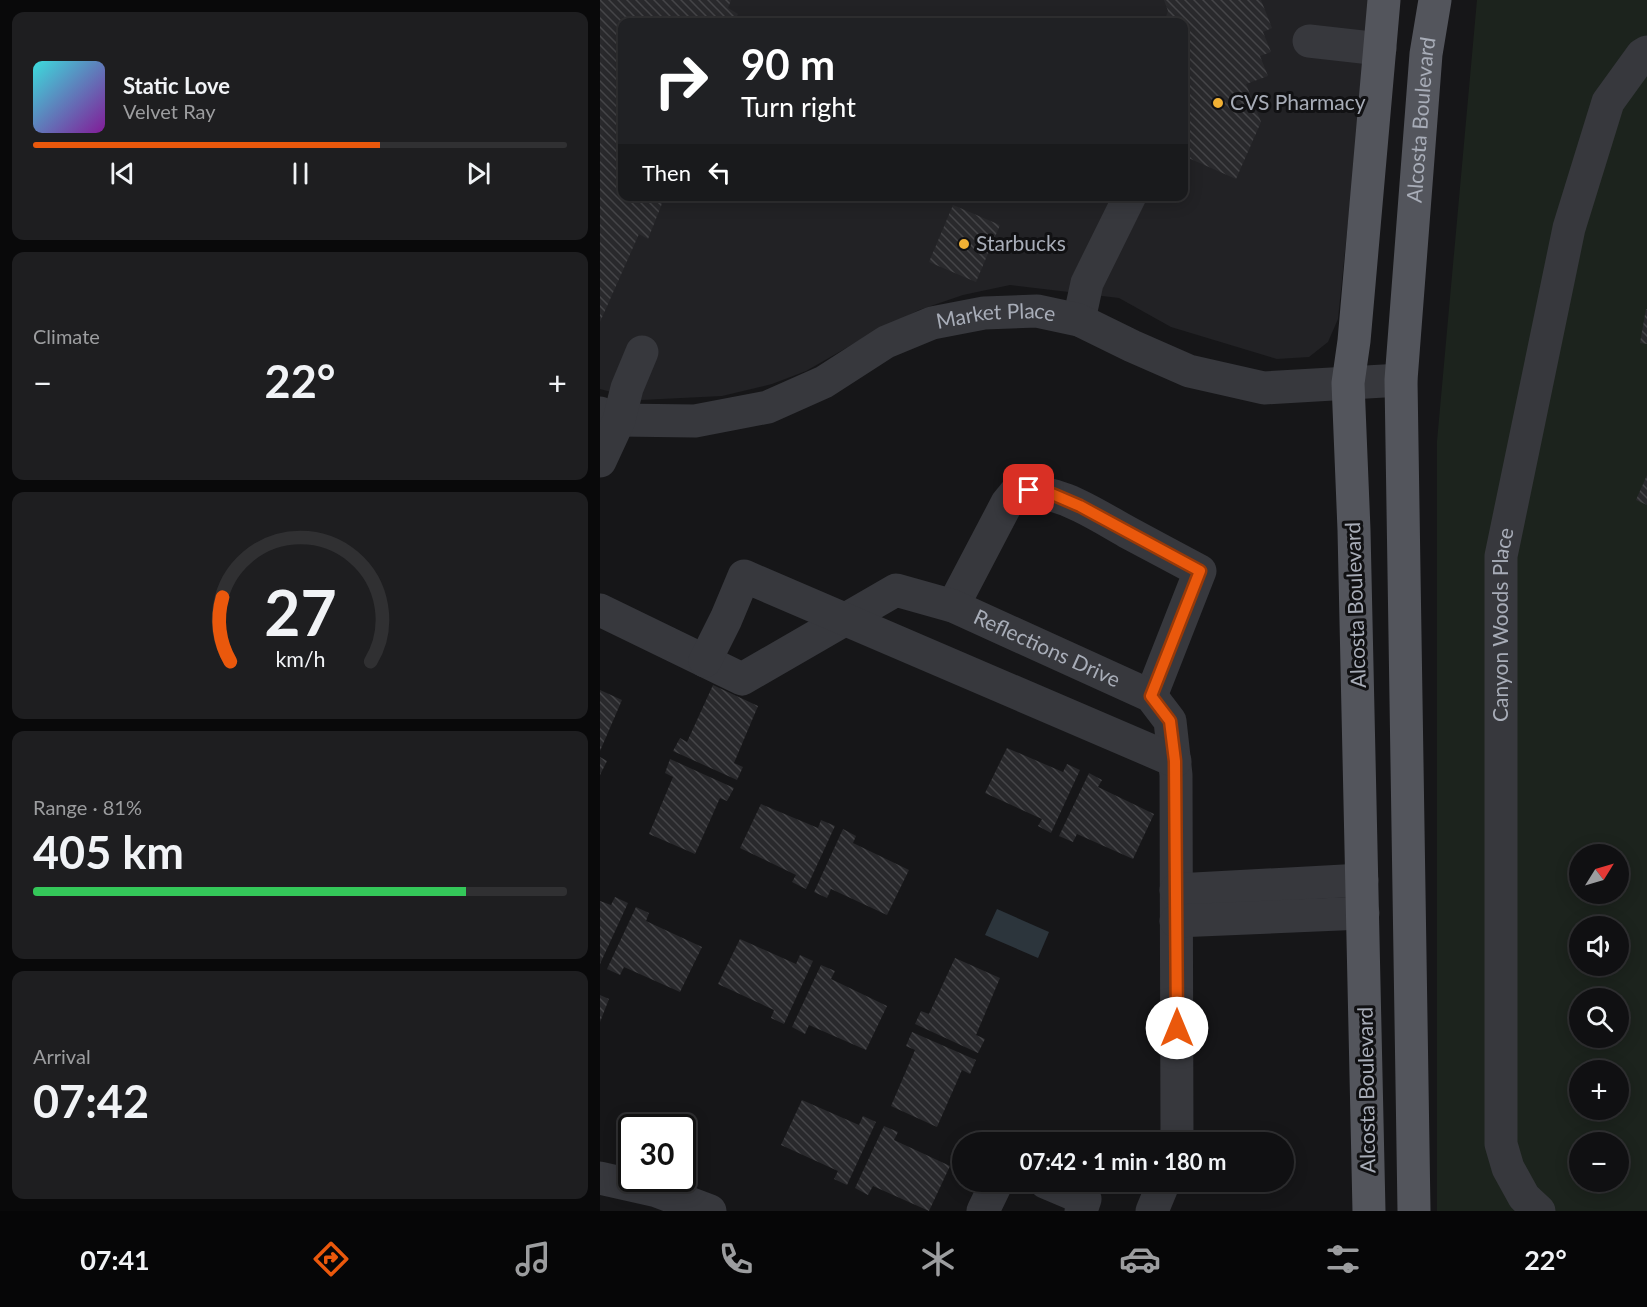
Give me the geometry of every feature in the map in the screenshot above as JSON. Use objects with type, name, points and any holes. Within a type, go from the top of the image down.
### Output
[{"type":"main road","name":"Alcosta Boulevard","points":[[1369,1211],[1354,530],[1348,383],[1354,341],[1384,0]]},
{"type":"main road","name":"Alcosta Boulevard","points":[[1414,1211],[1401,380],[1426,54],[1435,0]]},
{"type":"street","points":[[1309,41],[1380,49]]},
{"type":"street","name":"Canyon Woods Place","points":[[1539,1211],[1524,1197],[1508,1168],[1501,1144],[1501,556],[1569,228],[1608,102],[1642,55],[1647,52]]},
{"type":"street","points":[[1079,320],[1087,283],[1128,201]]},
{"type":"street","name":"Market Place","points":[[609,416],[695,421],[768,406],[824,382],[886,342],[932,323],[984,313],[1037,312],[1079,320],[1189,371],[1264,388],[1401,380]]},
{"type":"street","points":[[600,461],[609,416],[627,388],[642,352]]},
{"type":"street","points":[[953,606],[1007,504],[1016,492],[1029,490],[1052,494],[1080,506],[1200,571],[1151,696]]},
{"type":"street","points":[[705,661],[744,576],[1175,761]]},
{"type":"street","name":"Reflections Drive","points":[[600,610],[742,679],[896,590],[953,606],[1151,696],[1170,721],[1175,761],[1177,1132]]},
{"type":"street","points":[[1176,905],[1362,880]]},
{"type":"street","points":[[1176,905],[1363,913]]},
{"type":"street","points":[[600,1178],[657,1191],[710,1211]]},
{"type":"street","points":[[983,1211],[992,1192]]},
{"type":"street","points":[[1069,1192],[1085,1199],[1081,1211]]},
{"type":"street","points":[[1152,1211],[1160,1192]]},
{"type":"shaded area","points":[[600,0],[1371,0],[1338,319],[1328,342],[1309,357],[1277,359],[1171,327],[1119,298],[1010,285],[963,295],[919,310],[806,371],[772,384],[722,396],[641,400],[600,389]]},
{"type":"shaded area","points":[[1477,0],[1647,0],[1647,1211],[1437,1211],[1437,441]]},
{"type":"shaded area","points":[[997,909],[1049,932],[1038,958],[985,935]]},
{"type":"building","points":[[600,0],[731,0],[728,8],[738,14],[736,18],[618,18],[618,201],[663,201],[648,239],[639,234],[600,322]]},
{"type":"building","name":"CVS Pharmacy","points":[[1164,0],[1261,0],[1272,28],[1263,32],[1271,52],[1260,56],[1268,76],[1246,84],[1261,122],[1236,179],[1188,158],[1188,18],[1165,18],[1168,11]]},
{"type":"building","name":"Starbucks","points":[[953,205],[1000,225],[976,282],[929,262]]},
{"type":"building","points":[[1647,309],[1647,344],[1640,343]]},
{"type":"building","points":[[1647,475],[1647,505],[1636,500]]},
{"type":"building","points":[[713,685],[758,706],[734,763],[743,767],[737,780],[673,751],[680,738],[687,742]]},
{"type":"building","points":[[600,690],[622,700],[600,751]]},
{"type":"building","points":[[1007,748],[1063,772],[1067,764],[1080,770],[1051,833],[1038,826],[1042,819],[985,793]]},
{"type":"building","points":[[600,757],[607,761],[600,775]]},
{"type":"building","points":[[670,759],[734,788],[727,801],[720,798],[695,854],[649,834],[673,777],[665,773]]},
{"type":"building","points":[[1089,773],[1102,780],[1098,787],[1154,814],[1133,859],[1077,834],[1073,842],[1059,836]]},
{"type":"building","points":[[761,804],[818,828],[821,820],[835,826],[806,889],[792,882],[796,875],[740,848]]},
{"type":"building","points":[[843,829],[856,836],[853,843],[909,870],[887,915],[831,889],[827,898],[814,892]]},
{"type":"building","points":[[615,897],[628,903],[600,964],[600,901],[611,905]]},
{"type":"building","points":[[636,907],[649,913],[646,921],[702,947],[680,992],[624,967],[620,975],[607,969]]},
{"type":"building","points":[[740,939],[796,964],[800,955],[813,961],[784,1024],[771,1018],[774,1010],[718,984]]},
{"type":"building","points":[[955,958],[1000,978],[976,1035],[985,1039],[978,1053],[915,1024],[921,1011],[929,1014]]},
{"type":"building","points":[[821,965],[835,971],[831,979],[887,1006],[866,1050],[809,1025],[805,1034],[792,1027]]},
{"type":"building","points":[[600,995],[609,999],[600,1022]]},
{"type":"building","points":[[912,1032],[976,1060],[970,1074],[962,1070],[937,1127],[891,1106],[915,1050],[906,1046]]},
{"type":"building","points":[[802,1100],[859,1125],[863,1116],[876,1122],[847,1185],[834,1179],[838,1171],[781,1145]]},
{"type":"building","points":[[884,1126],[898,1132],[894,1140],[950,1166],[929,1211],[873,1186],[868,1195],[855,1188]]},
{"type":"place","name":"CVS Pharmacy","points":[[1218,103]]},
{"type":"place","name":"Starbucks","points":[[964,244]]},
{"type":"route","points":[[1029,490],[1052,494],[1080,506],[1200,571],[1151,696],[1170,721],[1175,761],[1177,1028]]}]
